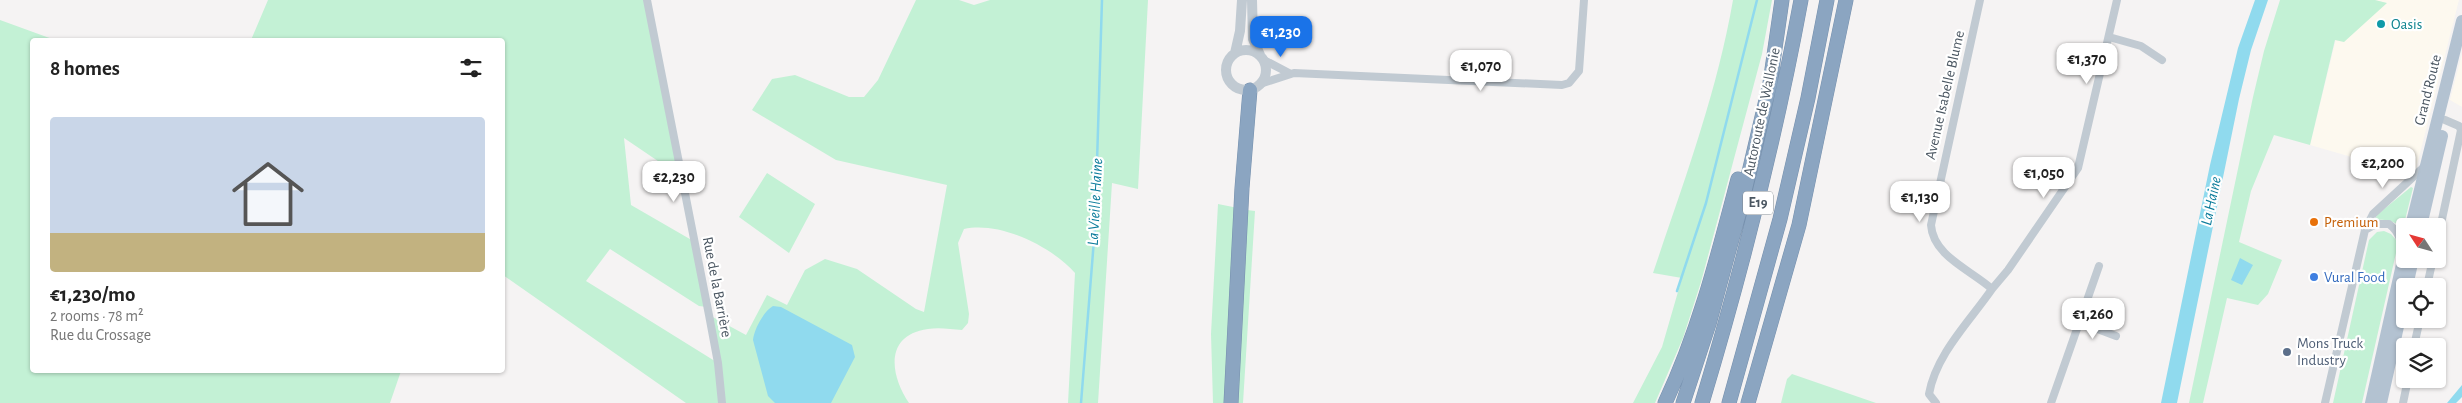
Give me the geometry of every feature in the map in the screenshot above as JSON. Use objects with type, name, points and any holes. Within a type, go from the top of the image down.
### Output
[{"type":"highway","points":[[1665,403],[1688,349],[1710,283],[1773,48],[1782,0]]},
{"type":"highway","name":"Autoroute de Wallonie","points":[[1702,403],[1757,210],[1784,93],[1801,0]]},
{"type":"highway","name":"E19","points":[[1729,403],[1780,219],[1808,98],[1827,0]]},
{"type":"highway","points":[[1748,403],[1799,225],[1846,0]]},
{"type":"highway","points":[[1683,403],[1708,324],[1741,206],[1770,83],[1773,48]]},
{"type":"highway","points":[[1232,403],[1242,188],[1255,87]]},
{"type":"main road","name":"Grand'Route","points":[[2413,218],[2462,21]]},
{"type":"main road","name":"Grand'Route","points":[[2423,218],[2462,54]]},
{"type":"main road","points":[[2371,403],[2404,268]]},
{"type":"main road","points":[[2381,403],[2398,328]]},
{"type":"street","name":"Rue de la Barrière","points":[[647,0],[713,334],[722,403]]},
{"type":"street","points":[[1242,0],[1240,31],[1235,53],[1227,62],[1226,74],[1228,80],[1238,88],[1255,87],[1289,73],[1562,84],[1568,82],[1579,71],[1584,0]]},
{"type":"street","points":[[1252,0],[1253,39],[1262,58],[1266,74],[1255,87]]},
{"type":"street","name":"Avenue Isabelle Blume","points":[[1980,0],[1931,225],[1933,236],[1942,251],[1992,289]]},
{"type":"street","points":[[1936,403],[1929,394],[1932,378],[1940,362],[1992,289],[2008,270],[2076,172],[2118,0]]},
{"type":"street","points":[[2109,37],[2141,46],[2162,60]]},
{"type":"street","points":[[1235,53],[1248,50],[1289,73]]},
{"type":"street","points":[[2442,218],[2461,130],[2459,126],[2445,120]]},
{"type":"street","points":[[2324,403],[2365,230],[2373,214],[2425,166]]},
{"type":"street","points":[[2365,230],[2376,224],[2389,224],[2396,230]]},
{"type":"street","points":[[2051,403],[2099,266]]},
{"type":"street","points":[[2079,322],[2116,336]]},
{"type":"street","points":[[2403,403],[2406,388]]},
{"type":"shaded area","points":[[2375,0],[2459,0],[2416,169],[2399,175],[2362,160],[2310,145],[2336,39],[2386,3]]},
{"type":"shaded area","points":[[2462,54],[2462,107],[2450,100]]},
{"type":"green space","points":[[268,0],[647,0],[680,176],[624,138],[631,205],[695,242],[707,307],[699,306],[610,249],[586,281],[718,363],[709,315],[746,335],[767,295],[787,305],[805,270],[825,259],[857,269],[916,309],[924,312],[947,185],[836,160],[752,110],[772,79],[795,75],[849,97],[864,97],[878,80],[916,0],[959,0],[974,5],[990,0],[1148,0],[1138,189],[1112,183],[1098,403],[1068,403],[1075,273],[1065,263],[1039,245],[1009,232],[978,227],[964,229],[958,243],[969,314],[968,323],[962,330],[936,328],[914,333],[904,339],[898,348],[895,358],[895,369],[909,403],[686,403],[505,276],[505,38],[252,38]]},
{"type":"green space","points":[[1733,0],[1772,0],[1762,54],[1701,282],[1683,338],[1655,403],[1633,403],[1662,347],[1682,278],[1653,273],[1709,104]]},
{"type":"green space","points":[[2280,0],[2375,0],[2387,3],[2344,42],[2335,40],[2310,145],[2274,135],[2251,191],[2239,242],[2282,260],[2268,294],[2258,305],[2227,298],[2203,403],[2189,403],[2253,97],[2264,51]]},
{"type":"green space","points":[[0,20],[50,38],[30,38],[30,373],[400,373],[390,403],[0,403]]},
{"type":"green space","points":[[767,173],[815,204],[789,253],[739,217]]},
{"type":"green space","points":[[2411,187],[2413,188],[2406,218],[2396,218],[2396,224],[2382,220],[2373,221],[2378,214]]},
{"type":"green space","points":[[1218,204],[1238,208],[1227,403],[1213,403],[1211,334]]},
{"type":"green space","points":[[1247,210],[1255,211],[1243,403],[1238,403]]},
{"type":"green space","points":[[2384,231],[2391,234],[2396,240],[2396,253],[2362,403],[2333,403],[2369,240],[2377,232]]},
{"type":"green space","points":[[1792,374],[1876,403],[1781,403],[1787,379]]},
{"type":"water","name":"La Haine","points":[[2255,0],[2268,0],[2251,50],[2239,99],[2177,403],[2161,403],[2210,165],[2238,48]]},
{"type":"water","points":[[2240,258],[2253,265],[2242,285],[2231,280]]},
{"type":"water","points":[[773,306],[781,307],[852,345],[855,357],[831,403],[775,403],[768,396],[753,340],[760,321]]},
{"type":"water","points":[[2462,385],[2462,397],[2456,403],[2447,403]]},
{"type":"waterway","name":"La Vieille Haine","points":[[1081,403],[1095,227],[1102,0]]},
{"type":"waterway","points":[[1677,291],[1706,203],[1757,0]]},
{"type":"place","name":"Oasis","points":[[2381,24]]},
{"type":"place","name":"Premium","points":[[2314,222]]},
{"type":"place","name":"Vural Food","points":[[2314,277]]},
{"type":"place","name":"Mons Truck Industry","points":[[2287,352]]}]
